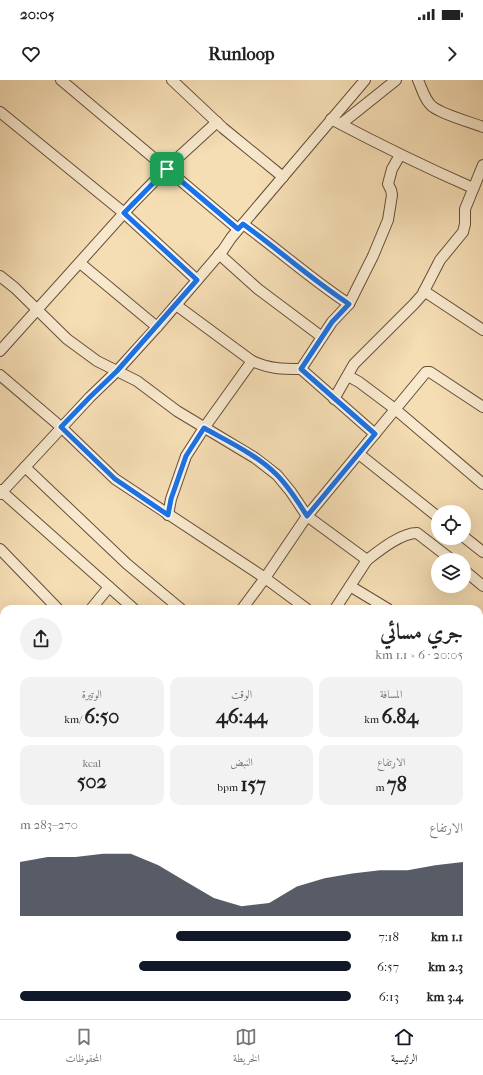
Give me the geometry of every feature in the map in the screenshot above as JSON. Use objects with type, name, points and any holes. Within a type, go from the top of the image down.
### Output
[{"type":"street","points":[[61,80],[167,169],[241,226],[295,264],[325,289],[349,304]]},
{"type":"street","points":[[172,80],[217,122],[283,177]]},
{"type":"street","points":[[129,605],[1,492],[157,327],[365,80]]},
{"type":"street","points":[[341,124],[396,80]]},
{"type":"street","points":[[418,80],[427,100],[433,107],[442,112],[483,127]]},
{"type":"street","points":[[0,112],[124,213],[197,280]]},
{"type":"street","points":[[331,119],[400,155],[478,184]]},
{"type":"street","points":[[0,351],[124,213],[167,169],[217,122]]},
{"type":"street","points":[[301,369],[332,322],[349,304],[373,256],[388,220],[392,195],[388,184],[392,169],[400,155]]},
{"type":"street","points":[[334,399],[354,364],[414,304],[424,291],[440,260],[464,232],[466,224],[465,209],[478,184],[483,165]]},
{"type":"street","points":[[219,254],[258,289],[322,337]]},
{"type":"street","points":[[80,263],[157,327]]},
{"type":"street","points":[[0,276],[15,288],[67,339],[97,361],[137,381],[177,411],[255,458],[277,475],[291,492],[307,516],[367,560]]},
{"type":"street","points":[[424,291],[483,330]]},
{"type":"street","points":[[176,305],[252,362],[265,367],[301,369],[375,434]]},
{"type":"street","points":[[168,515],[171,499],[186,456],[204,428],[252,362]]},
{"type":"street","points":[[245,605],[307,516],[426,372],[430,372],[483,408]]},
{"type":"street","points":[[0,375],[61,427],[115,479],[265,578],[302,605]]},
{"type":"street","points":[[348,376],[359,382],[395,410],[483,484]]},
{"type":"street","points":[[358,454],[431,511]]},
{"type":"street","points":[[25,467],[127,564],[175,605]]},
{"type":"street","points":[[338,605],[367,560],[401,537],[411,533],[417,533],[443,553]]},
{"type":"street","points":[[471,543],[483,552]]},
{"type":"street","points":[[0,548],[54,605]]},
{"type":"street","points":[[471,576],[483,586]]},
{"type":"street","points":[[350,586],[381,605]]},
{"type":"street","points":[[94,605],[109,587]]},
{"type":"route","points":[[167,169],[238,229],[243,224],[264,238],[325,289],[349,304],[332,322],[301,369],[375,434],[307,516],[291,492],[277,475],[255,458],[204,428],[186,456],[171,499],[168,515],[115,479],[61,427],[117,371],[197,280],[124,213],[167,169]]}]
